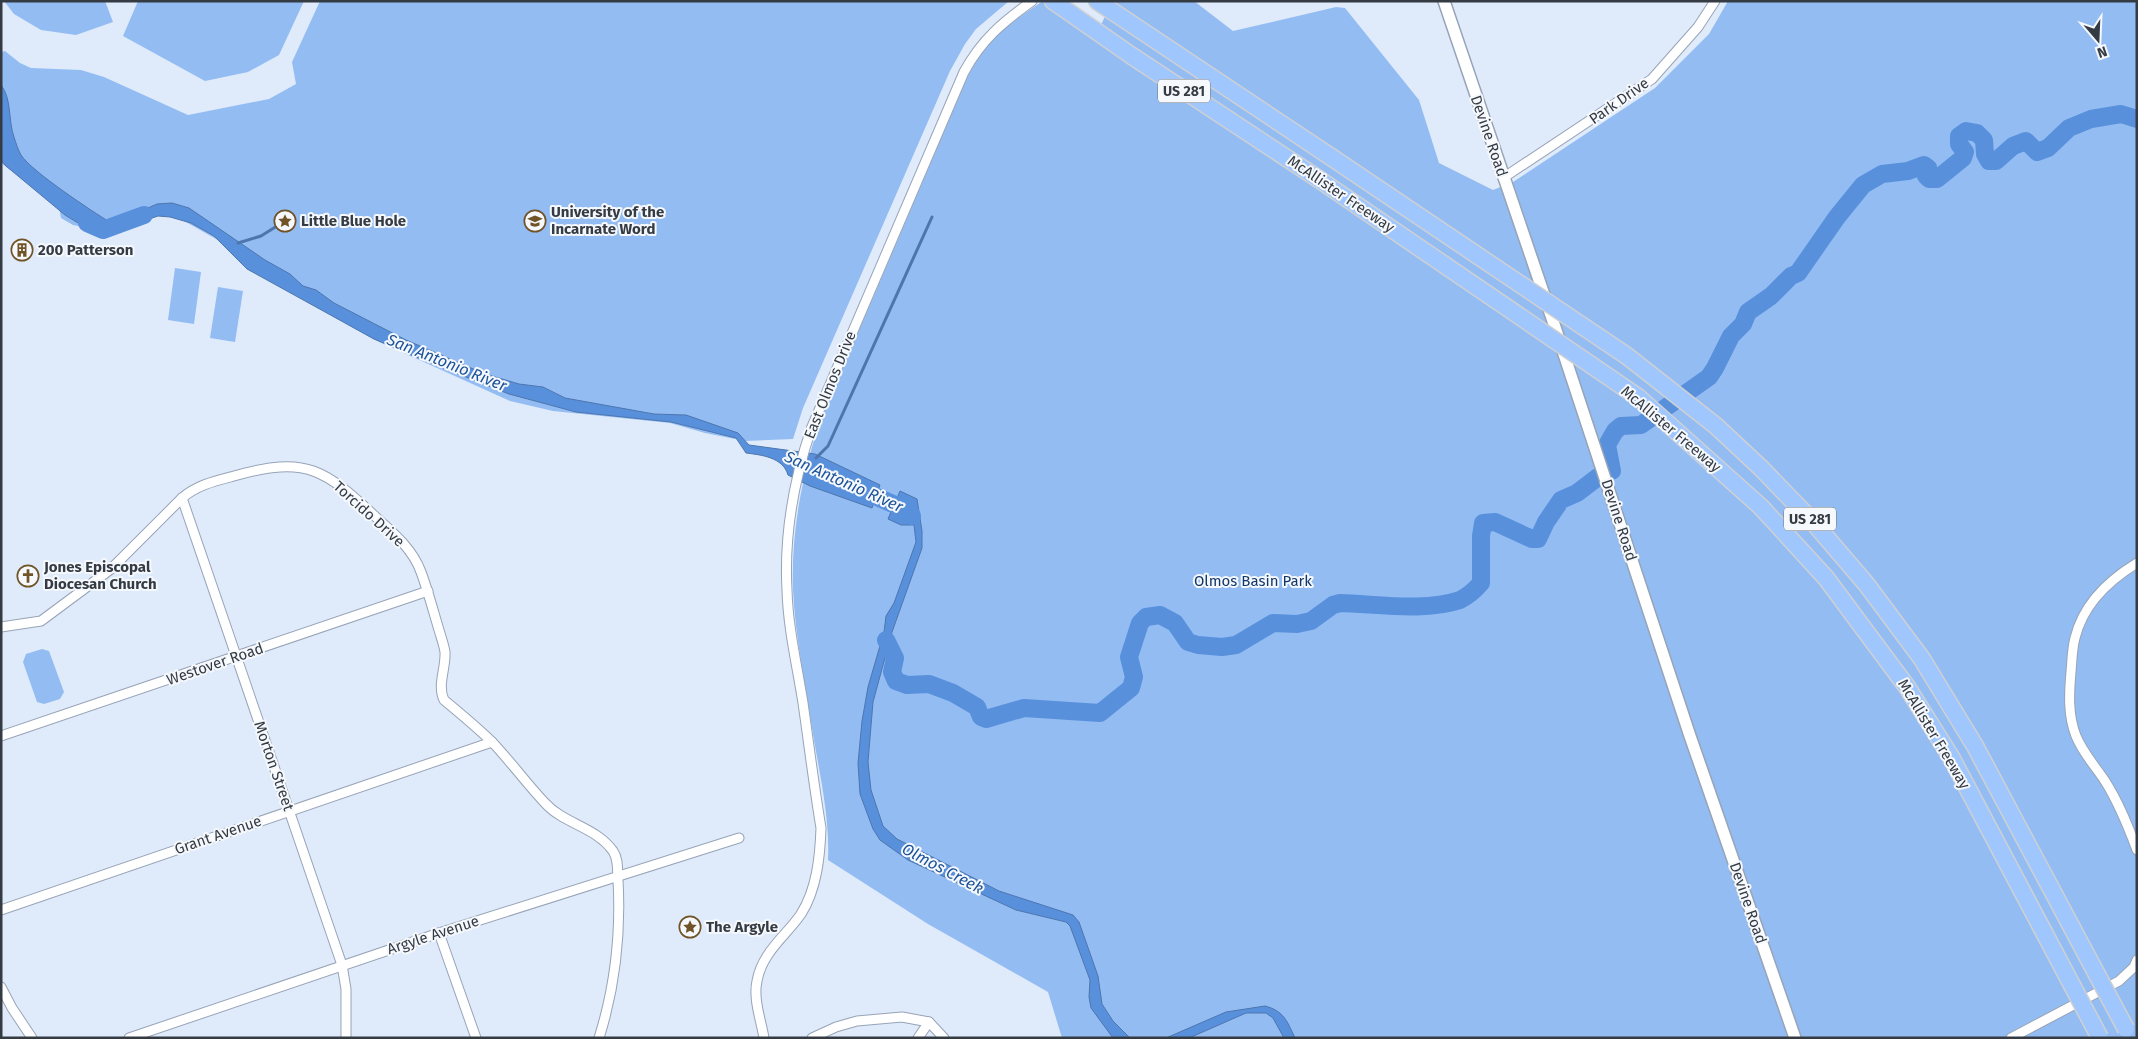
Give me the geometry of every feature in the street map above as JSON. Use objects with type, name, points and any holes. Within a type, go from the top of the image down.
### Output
[{"type":"highway","name":"McAllister Freeway","points":[[1053,1],[1132,56],[1317,178],[1630,392],[1761,507],[1826,578],[1907,687],[1950,757],[2100,1038]]},
{"type":"highway","name":"McAllister Freeway","points":[[1097,1],[1627,356],[1716,426],[1762,469],[1814,523],[1868,585],[1922,659],[1976,746],[2128,1033]]},
{"type":"street","name":"East Olmos Drive","points":[[764,1038],[755,994],[757,978],[775,943],[801,914],[808,899],[819,858],[821,828],[792,642],[787,591],[786,559],[789,530],[802,457],[811,429],[964,72],[975,52],[987,37],[999,25],[1032,1]]},
{"type":"street","name":"Devine Road","points":[[1444,1],[1556,330],[1690,736],[1795,1038]]},
{"type":"street","name":"Park Drive","points":[[1503,178],[1652,79],[1698,27],[1715,1]]},
{"type":"street","name":"Torcido Drive","points":[[1,627],[41,621],[110,568],[190,491],[206,484],[260,468],[300,466],[320,473],[346,490],[400,539],[414,558],[428,591],[445,651],[441,692],[444,700],[492,742],[546,805],[606,843],[617,860],[619,906],[615,970],[610,999],[599,1038]]},
{"type":"street","name":"Morton Street","points":[[182,498],[342,964],[346,989],[346,1038]]},
{"type":"street","points":[[2137,564],[2124,571],[2100,591],[2080,624],[2075,638],[2069,705],[2071,723],[2076,737],[2122,812],[2137,850]]},
{"type":"street","name":"Westover Road","points":[[1,736],[428,591]]},
{"type":"street","name":"Grant Avenue","points":[[1,910],[492,742]]},
{"type":"street","name":"Argyle Avenue","points":[[129,1038],[342,964],[739,838]]},
{"type":"street","points":[[440,932],[476,1038]]},
{"type":"street","points":[[2011,1038],[2119,981],[2134,967],[2137,960]]},
{"type":"street","points":[[1,987],[12,1008],[32,1038]]},
{"type":"street","points":[[812,1038],[836,1027],[874,1018],[902,1017],[929,1022],[944,1038]]},
{"type":"street","points":[[918,1038],[929,1022]]},
{"type":"green space","points":[[4,1],[105,1],[113,22],[76,35],[41,30],[14,14]]},
{"type":"green space","points":[[138,1],[304,1],[279,55],[248,72],[205,81],[123,36]]},
{"type":"green space","name":"University of the Incarnate Word","points":[[320,1],[1009,1],[976,29],[950,71],[803,408],[793,439],[745,441],[705,433],[670,423],[553,411],[510,401],[373,339],[329,314],[232,248],[177,217],[153,208],[136,209],[103,225],[90,228],[73,225],[61,218],[59,207],[1,163],[1,52],[5,51],[20,63],[31,68],[81,70],[104,77],[188,115],[269,99],[296,84],[292,62]]},
{"type":"green space","name":"Olmos Basin Park","points":[[1043,1],[1046,1],[1096,36],[1112,1],[1194,1],[1233,31],[1336,7],[1345,8],[1419,100],[1439,163],[1493,190],[1513,182],[1655,88],[1709,34],[1728,1],[2137,1],[2137,1038],[1062,1038],[1048,992],[928,924],[828,860],[826,810],[798,641],[793,589],[796,526],[807,464],[819,424],[967,78],[991,42],[1018,18]]},
{"type":"green space","points":[[175,268],[201,272],[194,324],[168,320]]},
{"type":"green space","points":[[218,287],[243,291],[235,342],[210,338]]},
{"type":"green space","points":[[42,649],[49,651],[64,692],[60,699],[44,704],[37,702],[23,662],[26,654]]},
{"type":"water","points":[[1,85],[7,97],[12,130],[21,155],[49,181],[111,223],[105,236],[101,237],[65,215],[1,160]]},
{"type":"water","points":[[172,203],[189,208],[265,260],[290,274],[303,286],[316,290],[334,303],[406,340],[485,374],[519,384],[543,387],[565,398],[654,414],[686,415],[738,433],[749,445],[815,454],[880,485],[872,508],[810,486],[788,475],[781,464],[771,458],[746,453],[736,438],[671,422],[576,412],[509,394],[423,360],[374,339],[247,269],[214,236],[191,223],[170,217],[158,216],[117,230],[125,218],[157,204]]},
{"type":"water","name":"Olmos Creek","points":[[900,491],[917,499],[922,531],[922,548],[892,632],[873,702],[868,762],[871,790],[883,826],[897,839],[999,891],[1073,915],[1079,922],[1098,976],[1102,1004],[1113,1021],[1130,1038],[1113,1038],[1091,1008],[1089,997],[1090,980],[1070,926],[1066,922],[1016,910],[908,860],[880,840],[873,829],[860,794],[858,763],[862,721],[868,687],[884,632],[886,616],[894,603],[916,542],[914,525],[901,525],[888,519]]},
{"type":"water","points":[[1265,1006],[1277,1011],[1284,1017],[1295,1038],[1284,1038],[1273,1018],[1266,1013],[1246,1013],[1189,1038],[1166,1038],[1226,1012]]},
{"type":"waterway","name":"San Antonio River","points":[[1612,471],[1607,445],[1615,431],[1621,426],[1641,425],[1709,377],[1731,336],[1743,324],[1748,312],[1771,296],[1791,276],[1798,273],[1837,217],[1863,185],[1882,174],[1908,171],[1924,165],[1928,168],[1926,176],[1929,179],[1937,179],[1963,158],[1965,152],[1959,144],[1959,136],[1966,131],[1977,133],[1984,140],[1985,154],[1989,161],[1996,161],[2013,146],[2026,141],[2037,152],[2048,148],[2069,128],[2091,119],[2121,114],[2137,119]]},
{"type":"waterway","name":"San Antonio River","points":[[87,223],[103,230],[144,215]]},
{"type":"waterway","points":[[816,458],[828,446],[932,217]]},
{"type":"waterway","points":[[238,243],[261,236],[285,221]]},
{"type":"waterway","name":"San Antonio River","points":[[886,640],[895,658],[892,672],[896,681],[907,685],[929,684],[953,693],[977,707],[981,717],[986,719],[1024,708],[1100,713],[1131,688],[1134,677],[1129,657],[1140,623],[1146,617],[1160,615],[1175,623],[1188,642],[1198,645],[1222,647],[1236,645],[1273,623],[1297,624],[1311,621],[1333,605],[1340,603],[1432,606],[1460,600],[1481,583],[1481,536],[1483,523],[1495,522],[1532,539],[1538,539],[1546,522],[1561,500],[1577,493],[1598,477]]},
{"type":"waterway","name":"San Antonio River","points":[[854,487],[909,511],[912,516]]},
{"type":"place","name":"Little Blue Hole","points":[[285,221]]},
{"type":"place","name":"University of the Incarnate Word","points":[[535,221]]},
{"type":"place","name":"200 Patterson","points":[[22,250]]},
{"type":"place","name":"Jones Episcopal Diocesan Church","points":[[28,576]]},
{"type":"place","name":"The Argyle","points":[[690,927]]}]
